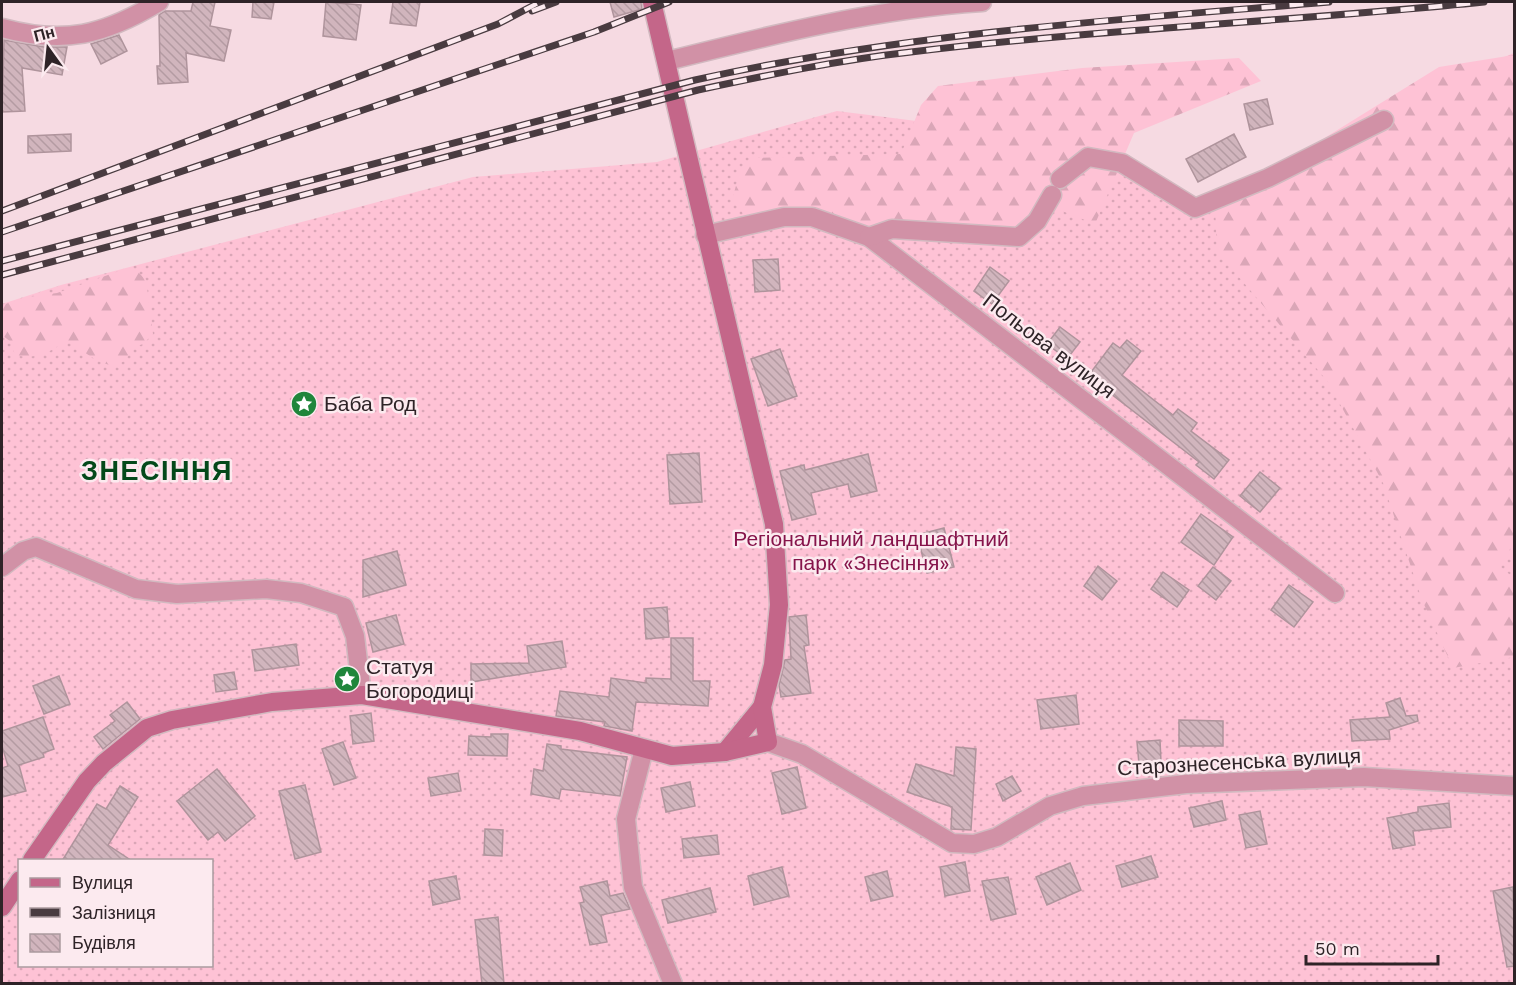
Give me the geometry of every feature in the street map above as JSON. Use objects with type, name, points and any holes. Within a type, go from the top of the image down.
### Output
[{"type":"street","points":[[2,28],[34,37],[80,35],[125,22],[159,2]]},
{"type":"street","points":[[33,859],[87,781],[104,763],[147,728],[172,720],[272,702],[362,695],[579,731],[672,756],[725,752],[768,742],[762,707],[773,665],[779,605],[774,524],[652,2]]},
{"type":"street","points":[[667,61],[812,25],[918,6],[982,2]]},
{"type":"street","points":[[869,237],[892,229],[1019,237],[1037,221],[1056,187],[1088,157],[1122,163],[1195,208],[1268,178],[1384,120]]},
{"type":"street","name":"Польова вулиця","points":[[705,235],[784,217],[812,217],[869,237],[1335,593]]},
{"type":"street","points":[[2,567],[23,552],[36,547],[136,589],[177,594],[266,589],[301,593],[344,607],[355,636],[362,695]]},
{"type":"street","points":[[725,752],[762,707]]},
{"type":"street","name":"Старознесенська вулиця","points":[[768,742],[802,754],[952,843],[974,844],[997,837],[1050,806],[1083,796],[1174,785],[1364,777],[1515,786]]},
{"type":"street","points":[[644,749],[626,819],[633,887],[673,984]]},
{"type":"street","points":[[2,906],[18,883]]},
{"type":"green space","name":"Регіональний ландшафтний парк «Знесіння»","points":[[1514,53],[1514,983],[2,983],[2,304],[61,285],[473,177],[657,162],[837,111],[1083,142],[1203,209],[1401,99]]},
{"type":"green space","points":[[1514,55],[1514,544],[1498,565],[1514,578],[1514,657],[1453,668],[1422,600],[1383,483],[1328,382],[1217,251],[1215,206],[1439,67]]},
{"type":"green space","points":[[1239,58],[1261,81],[1134,133],[1095,224],[1047,205],[1019,237],[869,237],[837,225],[749,224],[733,196],[740,172],[755,158],[901,154],[921,105],[938,86],[1082,68]]},
{"type":"green space","points":[[122,270],[136,270],[146,280],[153,334],[143,344],[131,348],[126,360],[113,366],[105,364],[67,341],[36,356],[15,355],[11,342],[2,335],[2,305],[28,297],[57,293]]},
{"type":"building","points":[[193,2],[215,2],[210,26],[231,30],[224,61],[186,53],[188,82],[158,84],[159,15],[165,11],[191,11]]},
{"type":"building","points":[[253,2],[274,2],[271,19],[252,17]]},
{"type":"building","points":[[326,2],[361,5],[356,40],[323,36]]},
{"type":"building","points":[[393,2],[420,2],[416,26],[390,23]]},
{"type":"building","points":[[610,2],[641,2],[642,9],[614,17]]},
{"type":"building","points":[[119,35],[127,51],[101,64],[91,44]]},
{"type":"building","points":[[4,40],[44,47],[67,47],[62,75],[22,68],[25,111],[2,112]]},
{"type":"building","points":[[1267,99],[1273,124],[1250,130],[1244,104]]},
{"type":"building","points":[[71,134],[71,151],[28,153],[28,136]]},
{"type":"building","points":[[1234,134],[1246,157],[1198,182],[1186,159]]},
{"type":"building","points":[[778,259],[780,290],[755,292],[753,260]]},
{"type":"building","points":[[990,267],[1009,281],[992,304],[974,291]]},
{"type":"building","points":[[1060,327],[1080,342],[1067,359],[1047,344]]},
{"type":"building","points":[[1127,340],[1141,351],[1122,375],[1173,415],[1178,409],[1197,423],[1191,431],[1229,460],[1214,479],[1196,465],[1199,462],[1088,376],[1113,343],[1120,348]]},
{"type":"building","points":[[780,349],[797,396],[768,406],[751,359]]},
{"type":"building","points":[[699,453],[702,502],[670,504],[667,455]]},
{"type":"building","points":[[868,454],[877,491],[851,497],[848,484],[811,493],[816,514],[792,520],[780,471],[804,465],[805,470]]},
{"type":"building","points":[[1260,472],[1280,488],[1260,512],[1240,496]]},
{"type":"building","points":[[1201,514],[1233,537],[1214,565],[1181,542]]},
{"type":"building","points":[[944,528],[954,567],[927,573],[917,535]]},
{"type":"building","points":[[397,551],[406,585],[363,597],[363,560]]},
{"type":"building","points":[[1098,566],[1117,581],[1102,600],[1084,586]]},
{"type":"building","points":[[1213,567],[1231,581],[1216,600],[1198,586]]},
{"type":"building","points":[[1163,572],[1189,590],[1177,607],[1151,589]]},
{"type":"building","points":[[1289,585],[1313,602],[1294,627],[1271,610]]},
{"type":"building","points":[[667,607],[669,637],[646,639],[644,609]]},
{"type":"building","points":[[396,615],[404,644],[373,652],[366,623]]},
{"type":"building","points":[[806,615],[809,645],[804,646],[811,693],[781,697],[779,685],[785,660],[791,659],[789,617]]},
{"type":"building","points":[[671,638],[693,638],[693,681],[710,681],[708,706],[636,702],[632,731],[604,726],[605,722],[556,716],[560,691],[609,697],[611,678],[646,683],[646,678],[671,679]]},
{"type":"building","points":[[562,641],[566,667],[471,682],[471,664],[529,663],[527,646]]},
{"type":"building","points":[[296,644],[299,665],[255,671],[252,650]]},
{"type":"building","points":[[234,672],[237,689],[216,692],[214,675]]},
{"type":"building","points":[[59,676],[70,704],[44,714],[33,686]]},
{"type":"building","points":[[1076,695],[1079,724],[1041,729],[1037,700]]},
{"type":"building","points":[[1400,698],[1406,716],[1417,715],[1418,721],[1389,730],[1390,739],[1352,741],[1350,720],[1390,717],[1386,703]]},
{"type":"building","points":[[127,702],[140,719],[103,749],[94,737],[115,721],[110,715]]},
{"type":"building","points":[[371,713],[374,741],[353,744],[350,716]]},
{"type":"building","points":[[43,717],[54,749],[43,753],[44,757],[19,765],[26,791],[2,797],[2,768],[8,766],[2,746],[2,731]]},
{"type":"building","points":[[1179,720],[1223,721],[1223,746],[1179,746]]},
{"type":"building","points":[[491,734],[508,734],[507,756],[468,755],[469,736],[491,737]]},
{"type":"building","points":[[1160,740],[1161,762],[1139,764],[1137,742]]},
{"type":"building","points":[[343,742],[356,778],[334,785],[322,749]]},
{"type":"building","points":[[547,744],[561,746],[561,749],[627,757],[620,796],[561,789],[559,799],[531,794],[534,769],[543,771]]},
{"type":"building","points":[[956,747],[976,749],[971,830],[951,829],[952,807],[907,792],[916,764],[954,776]]},
{"type":"building","points":[[797,767],[806,808],[782,814],[772,773]]},
{"type":"building","points":[[217,769],[255,816],[225,841],[218,832],[208,840],[177,801]]},
{"type":"building","points":[[458,773],[461,791],[431,796],[428,778]]},
{"type":"building","points":[[1012,776],[1021,791],[1003,801],[996,784]]},
{"type":"building","points":[[690,782],[695,806],[666,812],[661,788]]},
{"type":"building","points":[[305,785],[321,852],[295,859],[279,791]]},
{"type":"building","points":[[120,786],[138,797],[108,845],[129,859],[63,859],[97,804],[106,809]]},
{"type":"building","points":[[1222,801],[1226,820],[1194,827],[1189,808]]},
{"type":"building","points":[[1449,803],[1451,827],[1413,831],[1415,845],[1393,849],[1387,818],[1418,812],[1418,807]]},
{"type":"building","points":[[1260,811],[1267,844],[1246,848],[1239,815]]},
{"type":"building","points":[[485,829],[503,830],[502,856],[484,855]]},
{"type":"building","points":[[717,835],[719,854],[684,858],[682,839]]},
{"type":"building","points":[[1151,856],[1158,877],[1122,887],[1116,866]]},
{"type":"building","points":[[965,862],[970,891],[945,896],[940,867]]},
{"type":"building","points":[[1070,863],[1081,890],[1047,905],[1036,877]]},
{"type":"building","points":[[782,867],[789,896],[754,905],[748,876]]},
{"type":"building","points":[[887,871],[893,896],[871,901],[865,877]]},
{"type":"building","points":[[456,876],[460,899],[433,905],[429,881]]},
{"type":"building","points":[[1008,877],[1016,914],[991,920],[982,881]]},
{"type":"building","points":[[607,881],[610,896],[623,893],[630,909],[601,915],[607,942],[590,945],[580,903],[584,902],[580,887]]},
{"type":"building","points":[[1513,887],[1515,966],[1507,967],[1493,891]]},
{"type":"building","points":[[710,888],[716,912],[668,923],[662,900]]},
{"type":"building","points":[[498,917],[504,984],[482,984],[475,920]]},
{"type":"railway","points":[[2,211],[498,24],[540,2]]},
{"type":"railway","points":[[532,11],[556,2]]},
{"type":"railway","points":[[2,232],[594,32],[669,2]]},
{"type":"railway","points":[[2,261],[695,80],[774,64],[931,39],[1011,30],[1329,2]]},
{"type":"railway","points":[[2,275],[698,90],[804,68],[884,55],[983,44],[1484,2]]},
{"type":"place","name":"Баба Род","points":[[304,404]]},
{"type":"place","name":"Статуя Богородиці","points":[[347,679]]},
{"type":"district","name":"ЗНЕСІННЯ","points":[[157,471]]}]
